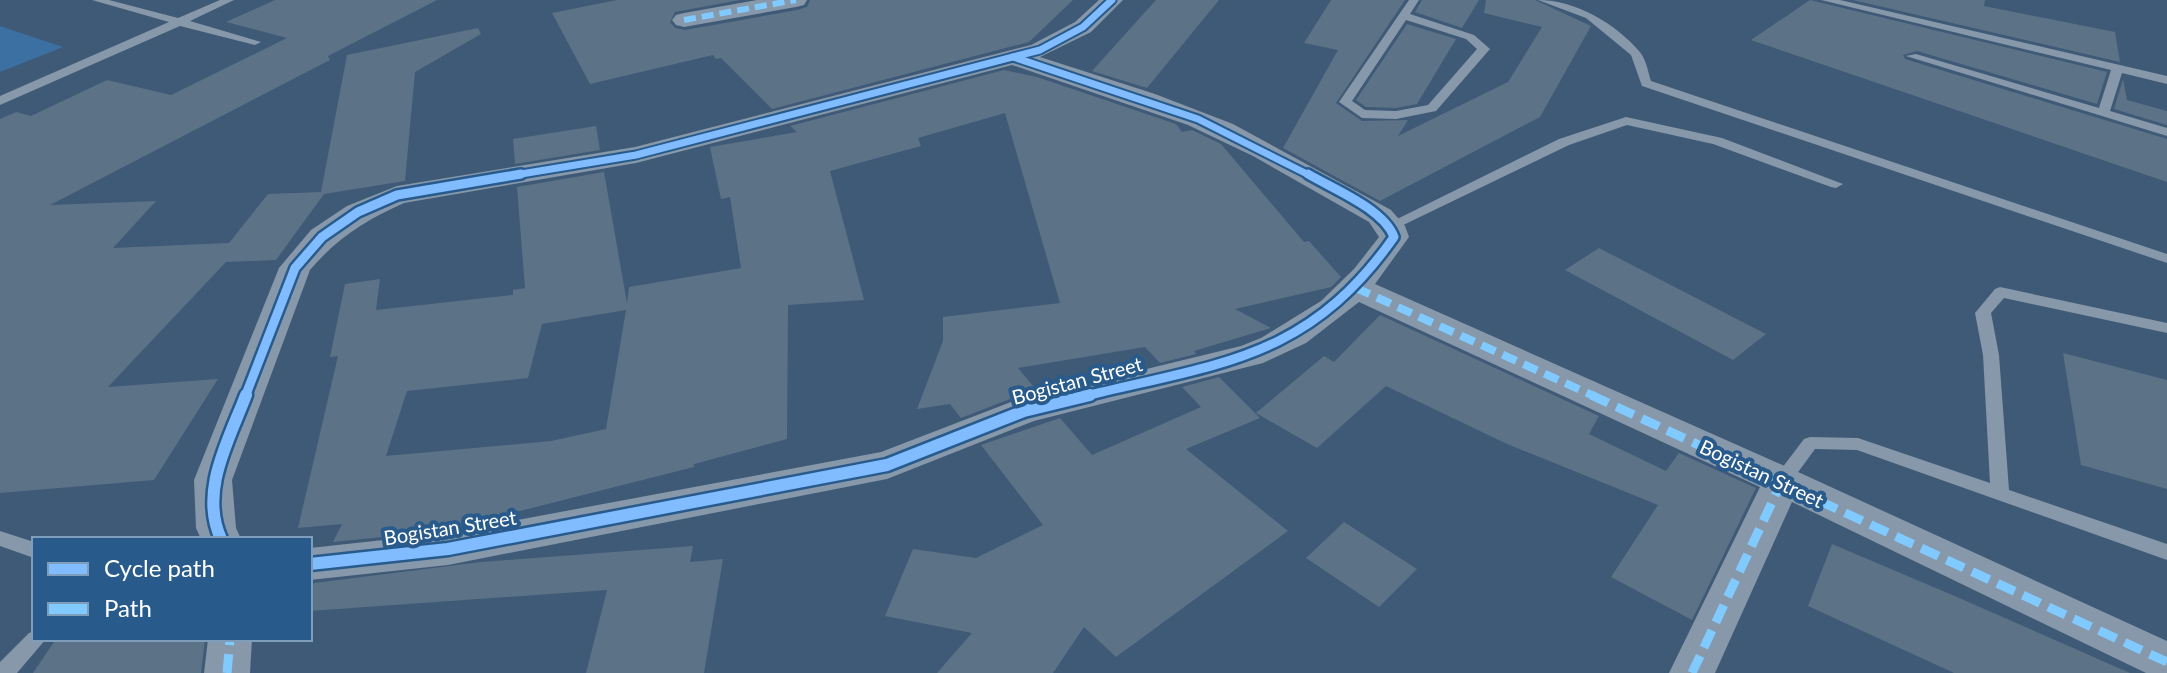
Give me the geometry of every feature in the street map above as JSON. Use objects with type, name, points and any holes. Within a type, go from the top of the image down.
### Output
[{"type":"street","points":[[684,20],[796,0]]},
{"type":"street","points":[[220,537],[216,528],[213,480],[295,268],[322,237],[358,212],[397,195],[636,155],[1013,57],[1064,39],[1112,0]]},
{"type":"street","points":[[1013,57],[1169,107],[1222,130],[1294,166],[1380,216],[1390,226]]},
{"type":"street","name":"Bogistan Street","points":[[312,564],[448,549],[887,465],[1024,411],[1251,355],[1282,344],[1312,325],[1356,288],[1394,237],[1390,226]]},
{"type":"street","name":"Bogistan Street","points":[[1356,288],[1782,481],[2167,662]]},
{"type":"street","points":[[1692,673],[1782,481]]},
{"type":"street","points":[[227,673],[230,641]]},
{"type":"lane","points":[[97,0],[255,42]]},
{"type":"lane","points":[[0,101],[229,0]]},
{"type":"lane","points":[[1404,16],[1470,37],[1484,49],[1432,108],[1396,115],[1362,114],[1345,102],[1414,0]]},
{"type":"lane","points":[[1543,0],[1590,16],[1636,54],[1646,83],[2167,259]]},
{"type":"lane","points":[[1826,0],[2167,80]]},
{"type":"lane","points":[[1912,56],[2167,132]]},
{"type":"lane","points":[[2103,113],[2118,68]]},
{"type":"lane","points":[[1390,226],[1564,142],[1626,121],[1717,141],[1836,184]]},
{"type":"lane","points":[[2000,493],[1991,355],[1983,313],[2000,292],[2167,328]]},
{"type":"lane","points":[[1782,481],[1810,443],[1858,444],[2167,552]]},
{"type":"lane","points":[[0,538],[32,549]]},
{"type":"lane","points":[[3,673],[34,641]]},
{"type":"shaded area","points":[[0,26],[63,47],[0,72]]},
{"type":"building","points":[[275,0],[437,0],[328,56],[330,60],[50,205],[156,201],[113,248],[229,243],[268,194],[321,192],[347,55],[478,28],[481,34],[415,72],[405,181],[324,194],[276,260],[226,262],[108,387],[218,379],[154,480],[0,493],[0,119],[16,112],[31,116],[107,80],[171,95],[287,38],[226,22]]},
{"type":"building","points":[[617,0],[740,0],[675,12],[670,22],[675,28],[685,30],[797,10],[807,7],[810,0],[1073,0],[1029,42],[772,109],[721,58],[716,59],[713,55],[590,84],[552,13]]},
{"type":"building","points":[[1156,0],[1219,0],[1147,88],[1092,71]]},
{"type":"building","points":[[1331,0],[1405,0],[1336,103],[1362,121],[1408,120],[1398,136],[1508,82],[1542,27],[1484,13],[1486,0],[1535,0],[1591,26],[1540,117],[1380,201],[1283,148],[1338,50],[1304,43]]},
{"type":"building","points":[[1422,0],[1479,0],[1462,28],[1415,12]]},
{"type":"building","points":[[1810,0],[2107,72],[2097,104],[1917,51],[1903,55],[1905,59],[2167,139],[2167,182],[1751,40]]},
{"type":"building","points":[[1853,0],[1985,0],[1984,6],[2115,32],[2120,62]]},
{"type":"building","points":[[1407,24],[1456,39],[1417,104],[1396,108],[1366,107],[1356,100]]},
{"type":"building","points":[[1004,70],[1037,77],[1176,124],[1182,132],[1192,130],[1221,144],[1304,242],[1309,241],[1341,277],[1331,287],[1235,309],[1271,328],[1194,351],[1196,354],[1160,363],[1145,347],[1018,368],[1038,392],[961,418],[950,404],[917,409],[943,341],[943,317],[1060,303],[1005,113],[918,138],[921,146],[830,171],[864,300],[788,305],[787,439],[694,464],[694,467],[441,531],[333,542],[342,524],[298,528],[338,356],[330,357],[345,284],[380,279],[376,310],[513,295],[513,290],[525,288],[517,187],[604,172],[627,303],[629,287],[741,268],[730,197],[721,199],[710,147],[797,132],[790,126]],"holes":[[[626,310],[606,429],[551,441],[386,456],[407,391],[528,378],[542,324]]]},
{"type":"building","points":[[2123,79],[2127,100],[2167,111],[2167,125],[2114,109]]},
{"type":"building","points":[[596,126],[600,150],[515,164],[513,139]]},
{"type":"building","points":[[1599,248],[1766,334],[1733,360],[1565,270]]},
{"type":"building","points":[[1380,315],[1599,416],[1589,434],[1666,471],[1679,453],[1756,488],[1692,620],[1611,577],[1658,505],[1507,444],[1386,386],[1317,448],[1256,413],[1324,356],[1334,362]]},
{"type":"building","points":[[2063,353],[2167,380],[2167,489],[2081,465]]},
{"type":"building","points":[[1219,377],[1260,418],[1186,449],[1288,531],[1116,657],[1084,627],[1053,673],[937,673],[972,633],[885,616],[913,549],[976,558],[1043,525],[981,445],[1060,418],[1092,455],[1201,407],[1182,387]]},
{"type":"building","points":[[1344,522],[1417,569],[1379,607],[1306,558]]},
{"type":"building","points":[[1832,544],[2130,673],[1954,673],[1808,606]]},
{"type":"building","points":[[693,546],[690,562],[723,559],[704,673],[586,673],[607,590],[312,611],[314,583],[481,562]]},
{"type":"building","points":[[55,641],[205,641],[201,673],[33,673]]},
{"type":"marked path","points":[[684,20],[796,0]]},
{"type":"marked path","points":[[1356,288],[1782,481],[2167,662]]},
{"type":"marked path","points":[[1692,673],[1782,481]]},
{"type":"marked path","points":[[227,673],[230,641]]},
{"type":"cycle path","points":[[220,537],[216,528],[213,480],[295,268],[322,237],[358,212],[397,195],[636,155],[1040,50],[1083,27],[1112,0]]},
{"type":"cycle path","points":[[312,564],[448,549],[887,465],[1024,411],[1251,355],[1273,346],[1314,322],[1349,293],[1394,237],[1390,226],[1380,216],[1283,160],[1223,130],[1146,99],[1013,57]]}]
